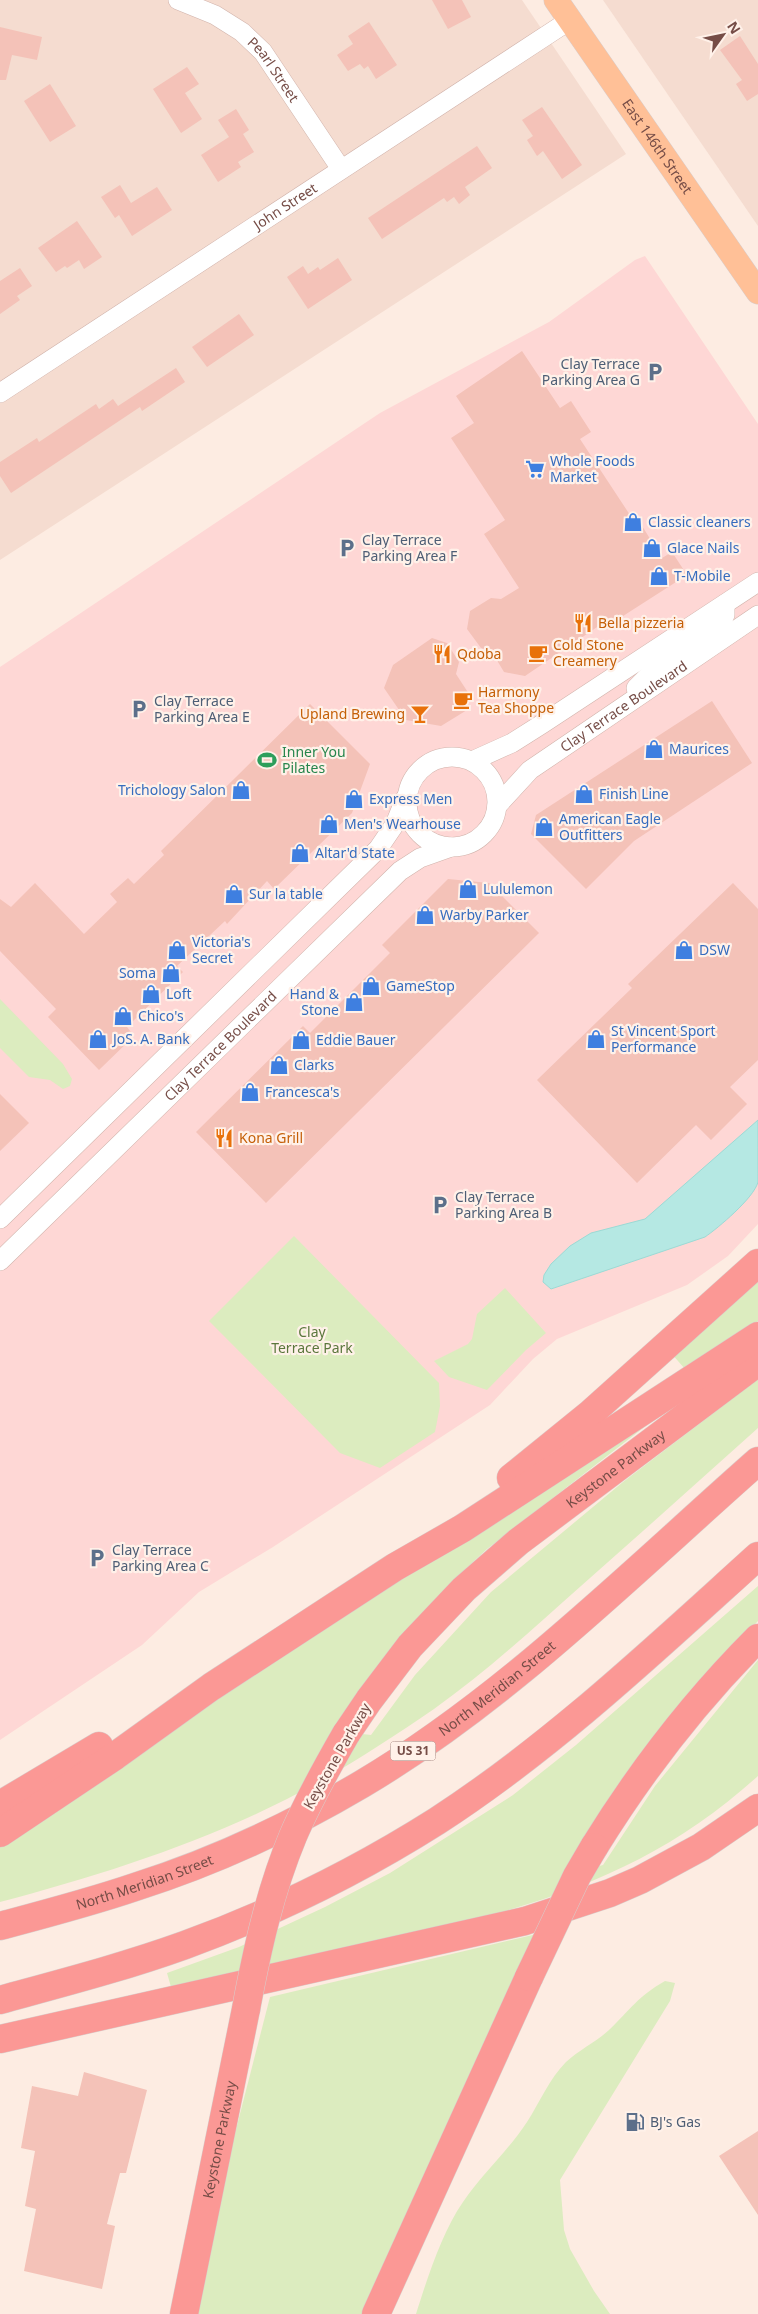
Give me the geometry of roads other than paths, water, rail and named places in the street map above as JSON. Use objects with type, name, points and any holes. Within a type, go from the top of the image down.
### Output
[{"type":"highway","points":[[394,1567],[590,1414],[758,1263]]},
{"type":"highway","points":[[0,1833],[115,1756],[211,1687],[394,1567],[463,1528],[758,1336]]},
{"type":"highway","name":"Keystone Parkway","points":[[184,2314],[262,1933],[281,1870],[308,1804],[346,1734],[410,1646],[470,1583],[518,1542],[758,1362]]},
{"type":"highway","name":"North Meridian Street","points":[[0,1926],[137,1887],[195,1866],[308,1814],[375,1776],[440,1733],[490,1696],[758,1461]]},
{"type":"highway","points":[[0,2000],[96,1974],[184,1946],[299,1897],[388,1850],[461,1804],[536,1750],[758,1556]]},
{"type":"highway","points":[[376,2314],[529,1977],[577,1876],[635,1783],[660,1749],[718,1679],[758,1638]]},
{"type":"highway","points":[[0,1805],[106,1742],[211,1687]]},
{"type":"highway","points":[[582,1902],[679,1849],[715,1824],[758,1788]]},
{"type":"highway","points":[[0,2039],[524,1921],[610,1893],[676,1862],[758,1808]]},
{"type":"main road","name":"East 146th Street","points":[[556,0],[758,292]]},
{"type":"street","name":"Pearl Street","points":[[178,0],[215,15],[242,32],[258,47],[274,67],[341,169]]},
{"type":"street","name":"John Street","points":[[0,393],[570,20]]},
{"type":"street","points":[[472,761],[512,743],[758,582]]},
{"type":"street","points":[[602,722],[655,669],[721,624],[725,615],[725,604]]},
{"type":"street","name":"Clay Terrace Boulevard","points":[[497,806],[530,770],[758,615]]},
{"type":"street","points":[[0,1219],[378,848],[395,824],[414,776],[425,765],[433,760],[453,756],[472,761],[489,775],[497,795],[497,806],[490,826],[483,836],[473,842],[451,848],[440,846],[422,836],[409,818],[406,797]]},
{"type":"street","name":"Clay Terrace Boulevard","points":[[0,1261],[400,871],[420,858],[451,848]]},
{"type":"water","points":[[758,1120],[758,1182],[743,1204],[711,1233],[705,1237],[551,1289],[543,1282],[544,1275],[551,1264],[570,1246],[591,1233],[645,1219]]},
{"type":"place","name":"Clay Terrace Parking Area G","points":[[655,372]]},
{"type":"place","name":"Whole Foods Market","points":[[535,469]]},
{"type":"place","name":"Classic cleaners","points":[[633,522]]},
{"type":"place","name":"Clay Terrace Parking Area F","points":[[347,548]]},
{"type":"place","name":"Glace Nails","points":[[652,548]]},
{"type":"place","name":"T-Mobile","points":[[659,576]]},
{"type":"place","name":"Bella pizzeria","points":[[583,623]]},
{"type":"place","name":"Cold Stone Creamery","points":[[538,653]]},
{"type":"place","name":"Qdoba","points":[[442,654]]},
{"type":"place","name":"Harmony Tea Shoppe","points":[[463,700]]},
{"type":"place","name":"Clay Terrace Parking Area E","points":[[139,709]]},
{"type":"place","name":"Upland Brewing","points":[[420,714]]},
{"type":"place","name":"Maurices","points":[[654,749]]},
{"type":"place","name":"Inner You Pilates","points":[[267,760]]},
{"type":"place","name":"Trichology Salon","points":[[241,790]]},
{"type":"place","name":"Finish Line","points":[[584,794]]},
{"type":"place","name":"Express Men","points":[[354,799]]},
{"type":"place","name":"Men's Wearhouse","points":[[329,824]]},
{"type":"place","name":"American Eagle Outfitters","points":[[544,827]]},
{"type":"place","name":"Altar'd State","points":[[300,853]]},
{"type":"place","name":"Lululemon","points":[[468,889]]},
{"type":"place","name":"Sur la table","points":[[234,894]]},
{"type":"place","name":"Warby Parker","points":[[425,915]]},
{"type":"place","name":"Victoria's Secret","points":[[177,950]]},
{"type":"place","name":"DSW","points":[[684,950]]},
{"type":"place","name":"Soma","points":[[171,973]]},
{"type":"place","name":"GameStop","points":[[371,986]]},
{"type":"place","name":"Loft","points":[[151,994]]},
{"type":"place","name":"Hand & Stone","points":[[354,1002]]},
{"type":"place","name":"Chico's","points":[[123,1016]]},
{"type":"place","name":"JoS. A. Bank","points":[[98,1039]]},
{"type":"place","name":"St Vincent Sport Performance","points":[[596,1039]]},
{"type":"place","name":"Eddie Bauer","points":[[301,1040]]},
{"type":"place","name":"Clarks","points":[[279,1065]]},
{"type":"place","name":"Francesca's","points":[[250,1092]]},
{"type":"place","name":"Kona Grill","points":[[224,1138]]},
{"type":"place","name":"Clay Terrace Parking Area B","points":[[440,1205]]},
{"type":"place","name":"Clay Terrace Parking Area C","points":[[97,1558]]},
{"type":"place","name":"BJ's Gas","points":[[635,2122]]},
{"type":"park label","name":"Clay Terrace Park","points":[[312,1340]]}]
